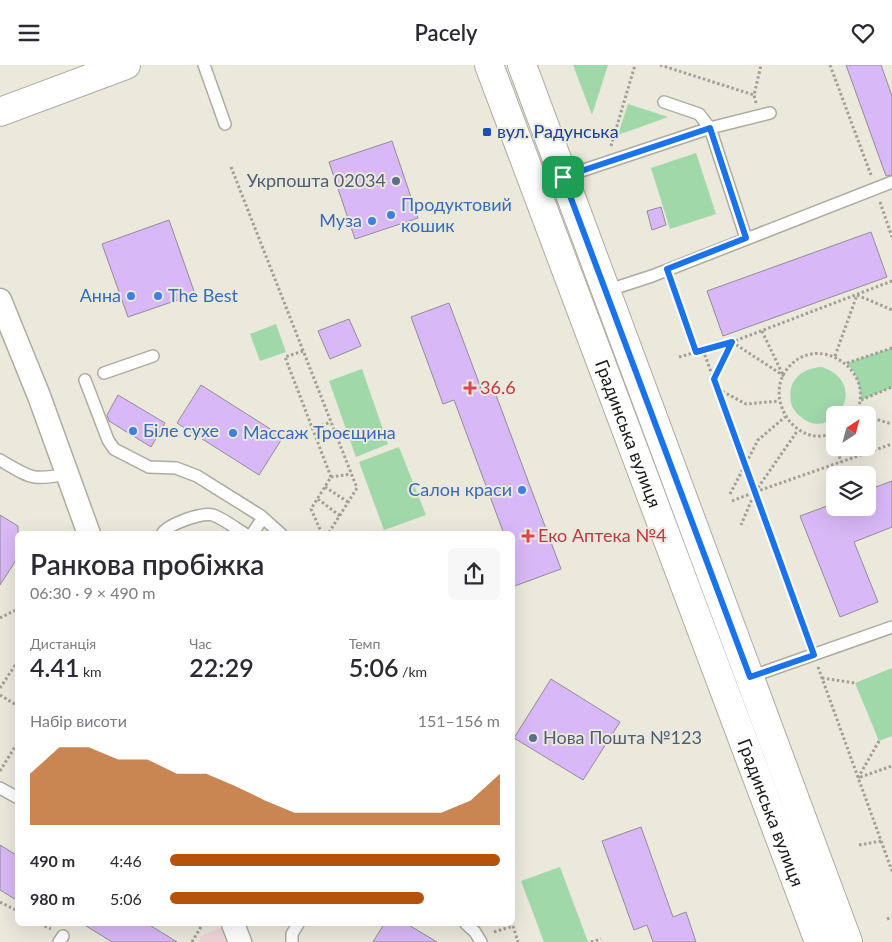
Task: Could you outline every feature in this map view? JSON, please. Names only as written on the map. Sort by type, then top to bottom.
[{"type":"street","points":[[0,112],[99,70],[126,65]]},
{"type":"street","name":"Градинська вулиця","points":[[489,65],[819,942]]},
{"type":"street","name":"Градинська вулиця","points":[[522,65],[848,942]]},
{"type":"street","points":[[0,301],[89,531]]},
{"type":"street","points":[[234,926],[240,942]]},
{"type":"lane","points":[[204,65],[225,124]]},
{"type":"lane","points":[[664,102],[699,113],[710,128],[746,238]]},
{"type":"lane","points":[[563,177],[710,128],[770,113]]},
{"type":"lane","points":[[605,291],[892,182]]},
{"type":"lane","points":[[104,373],[153,356]]},
{"type":"lane","points":[[85,380],[108,440],[114,449],[149,467],[176,468],[191,473],[263,518],[278,531]]},
{"type":"lane","points":[[0,460],[24,474],[40,479],[68,474]]},
{"type":"lane","points":[[165,531],[168,527],[206,514],[214,515],[239,531]]},
{"type":"lane","points":[[254,531],[263,518]]},
{"type":"lane","points":[[750,677],[892,627]]},
{"type":"lane","points":[[0,787],[15,796]]},
{"type":"lane","points":[[292,942],[292,934],[297,926]]},
{"type":"lane","points":[[468,926],[475,932],[481,942]]},
{"type":"path","points":[[607,163],[634,65]]},
{"type":"path","points":[[660,65],[754,95],[762,65]]},
{"type":"path","points":[[830,65],[876,188],[892,237]]},
{"type":"path","points":[[230,167],[357,488],[330,531]]},
{"type":"path","points":[[667,269],[696,352]]},
{"type":"path","points":[[679,357],[732,342],[892,281]]},
{"type":"path","points":[[857,295],[892,310]]},
{"type":"path","points":[[834,356],[857,295]]},
{"type":"path","points":[[762,331],[784,376]]},
{"type":"path","points":[[732,342],[784,376]]},
{"type":"path","points":[[714,379],[732,342]]},
{"type":"path","points":[[846,363],[892,348]]},
{"type":"path","points":[[703,350],[892,871]]},
{"type":"path","points":[[303,351],[285,357],[331,477]]},
{"type":"path","points":[[826,435],[814,436],[798,429],[785,417],[779,401],[780,384],[787,369],[801,358],[818,353],[834,356],[846,363],[856,373],[860,387],[861,400],[859,406]]},
{"type":"path","points":[[861,400],[892,387]]},
{"type":"path","points":[[717,389],[746,404],[779,401]]},
{"type":"path","points":[[730,494],[746,467],[758,440],[785,417]]},
{"type":"path","points":[[876,419],[892,424]]},
{"type":"path","points":[[312,429],[331,422]]},
{"type":"path","points":[[741,525],[755,492],[798,429]]},
{"type":"path","points":[[732,501],[892,444]]},
{"type":"path","points":[[839,456],[841,462]]},
{"type":"path","points":[[331,477],[351,474]]},
{"type":"path","points":[[321,531],[311,509],[331,477]]},
{"type":"path","points":[[325,487],[348,502]]},
{"type":"path","points":[[318,499],[340,515]]},
{"type":"path","points":[[0,618],[15,610]]},
{"type":"path","points":[[0,688],[15,666]]},
{"type":"path","points":[[822,678],[855,683]]},
{"type":"path","points":[[0,695],[15,704]]},
{"type":"path","points":[[858,777],[879,741]]},
{"type":"path","points":[[0,771],[15,747]]},
{"type":"path","points":[[858,777],[892,765]]},
{"type":"path","points":[[859,845],[881,841]]},
{"type":"path","points":[[0,902],[15,910]]},
{"type":"path","points":[[886,919],[892,917]]},
{"type":"path","points":[[192,942],[201,926]]},
{"type":"path","points":[[494,932],[509,926]]},
{"type":"path","points":[[512,926],[518,942]]},
{"type":"path","points":[[591,942],[601,939]]},
{"type":"shaded area","points":[[222,927],[228,942],[198,942],[201,936]]},
{"type":"green space","points":[[573,65],[608,65],[592,115]]},
{"type":"green space","points":[[628,104],[668,117],[618,135]]},
{"type":"green space","points":[[696,153],[716,214],[670,229],[651,168]]},
{"type":"green space","points":[[276,324],[286,352],[260,361],[250,334]]},
{"type":"green space","points":[[892,348],[892,387],[861,400],[857,380],[847,363]]},
{"type":"green space","points":[[822,367],[837,375],[844,386],[846,397],[843,406],[826,406],[826,422],[824,423],[813,423],[801,417],[793,408],[791,402],[791,387],[794,382],[802,373]]},
{"type":"green space","points":[[362,369],[388,444],[356,457],[329,381]]},
{"type":"green space","points":[[399,447],[426,515],[384,530],[359,462]]},
{"type":"green space","points":[[892,668],[892,736],[879,741],[855,683]]},
{"type":"green space","points":[[560,867],[588,942],[544,942],[521,881]]},
{"type":"building","points":[[846,65],[881,65],[892,96],[892,175],[886,176]]},
{"type":"building","points":[[392,141],[418,218],[355,239],[329,162]]},
{"type":"building","points":[[661,207],[666,225],[652,230],[647,211]]},
{"type":"building","points":[[169,220],[195,294],[128,317],[102,244]]},
{"type":"building","points":[[871,232],[887,277],[723,336],[707,291]]},
{"type":"building","points":[[449,303],[482,391],[493,387],[561,569],[515,586],[515,531],[503,531],[454,400],[443,404],[411,317]]},
{"type":"building","points":[[349,319],[361,346],[330,359],[318,331]]},
{"type":"building","points":[[201,385],[283,437],[259,475],[177,423]]},
{"type":"building","points":[[118,395],[165,423],[151,447],[109,421],[107,415]]},
{"type":"building","points":[[892,481],[892,527],[854,542],[878,602],[840,617],[800,516],[826,506],[826,516],[876,516],[876,487]]},
{"type":"building","points":[[0,515],[18,526],[18,531],[15,531],[15,562],[0,585]]},
{"type":"building","points":[[551,679],[620,722],[583,780],[515,739]]},
{"type":"building","points":[[641,827],[673,917],[686,912],[696,942],[653,942],[647,925],[634,930],[602,841]]},
{"type":"building","points":[[0,845],[15,854],[15,899],[0,890]]},
{"type":"building","points":[[86,926],[151,926],[177,942],[112,942]]},
{"type":"building","points":[[383,926],[410,926],[437,942],[373,942]]},
{"type":"place","name":"вул. Радунська","points":[[487,132]]},
{"type":"place","name":"Укрпошта 02034","points":[[396,181]]},
{"type":"place","name":"Продуктовий кошик","points":[[391,215]]},
{"type":"place","name":"Муза","points":[[372,221]]},
{"type":"place","name":"Анна","points":[[131,296]]},
{"type":"place","name":"The Best","points":[[158,296]]},
{"type":"place","name":"36.6","points":[[470,388]]},
{"type":"place","name":"Біле сухе","points":[[133,431]]},
{"type":"place","name":"Массаж Троєщина","points":[[233,433]]},
{"type":"place","name":"Салон краси","points":[[522,490]]},
{"type":"place","name":"Еко Аптека №4","points":[[528,536]]},
{"type":"place","name":"Нова Пошта №123","points":[[533,738]]},
{"type":"route","points":[[710,128],[746,238],[667,269],[696,352],[732,342],[714,379],[814,655],[750,677],[563,177],[710,128]]}]
